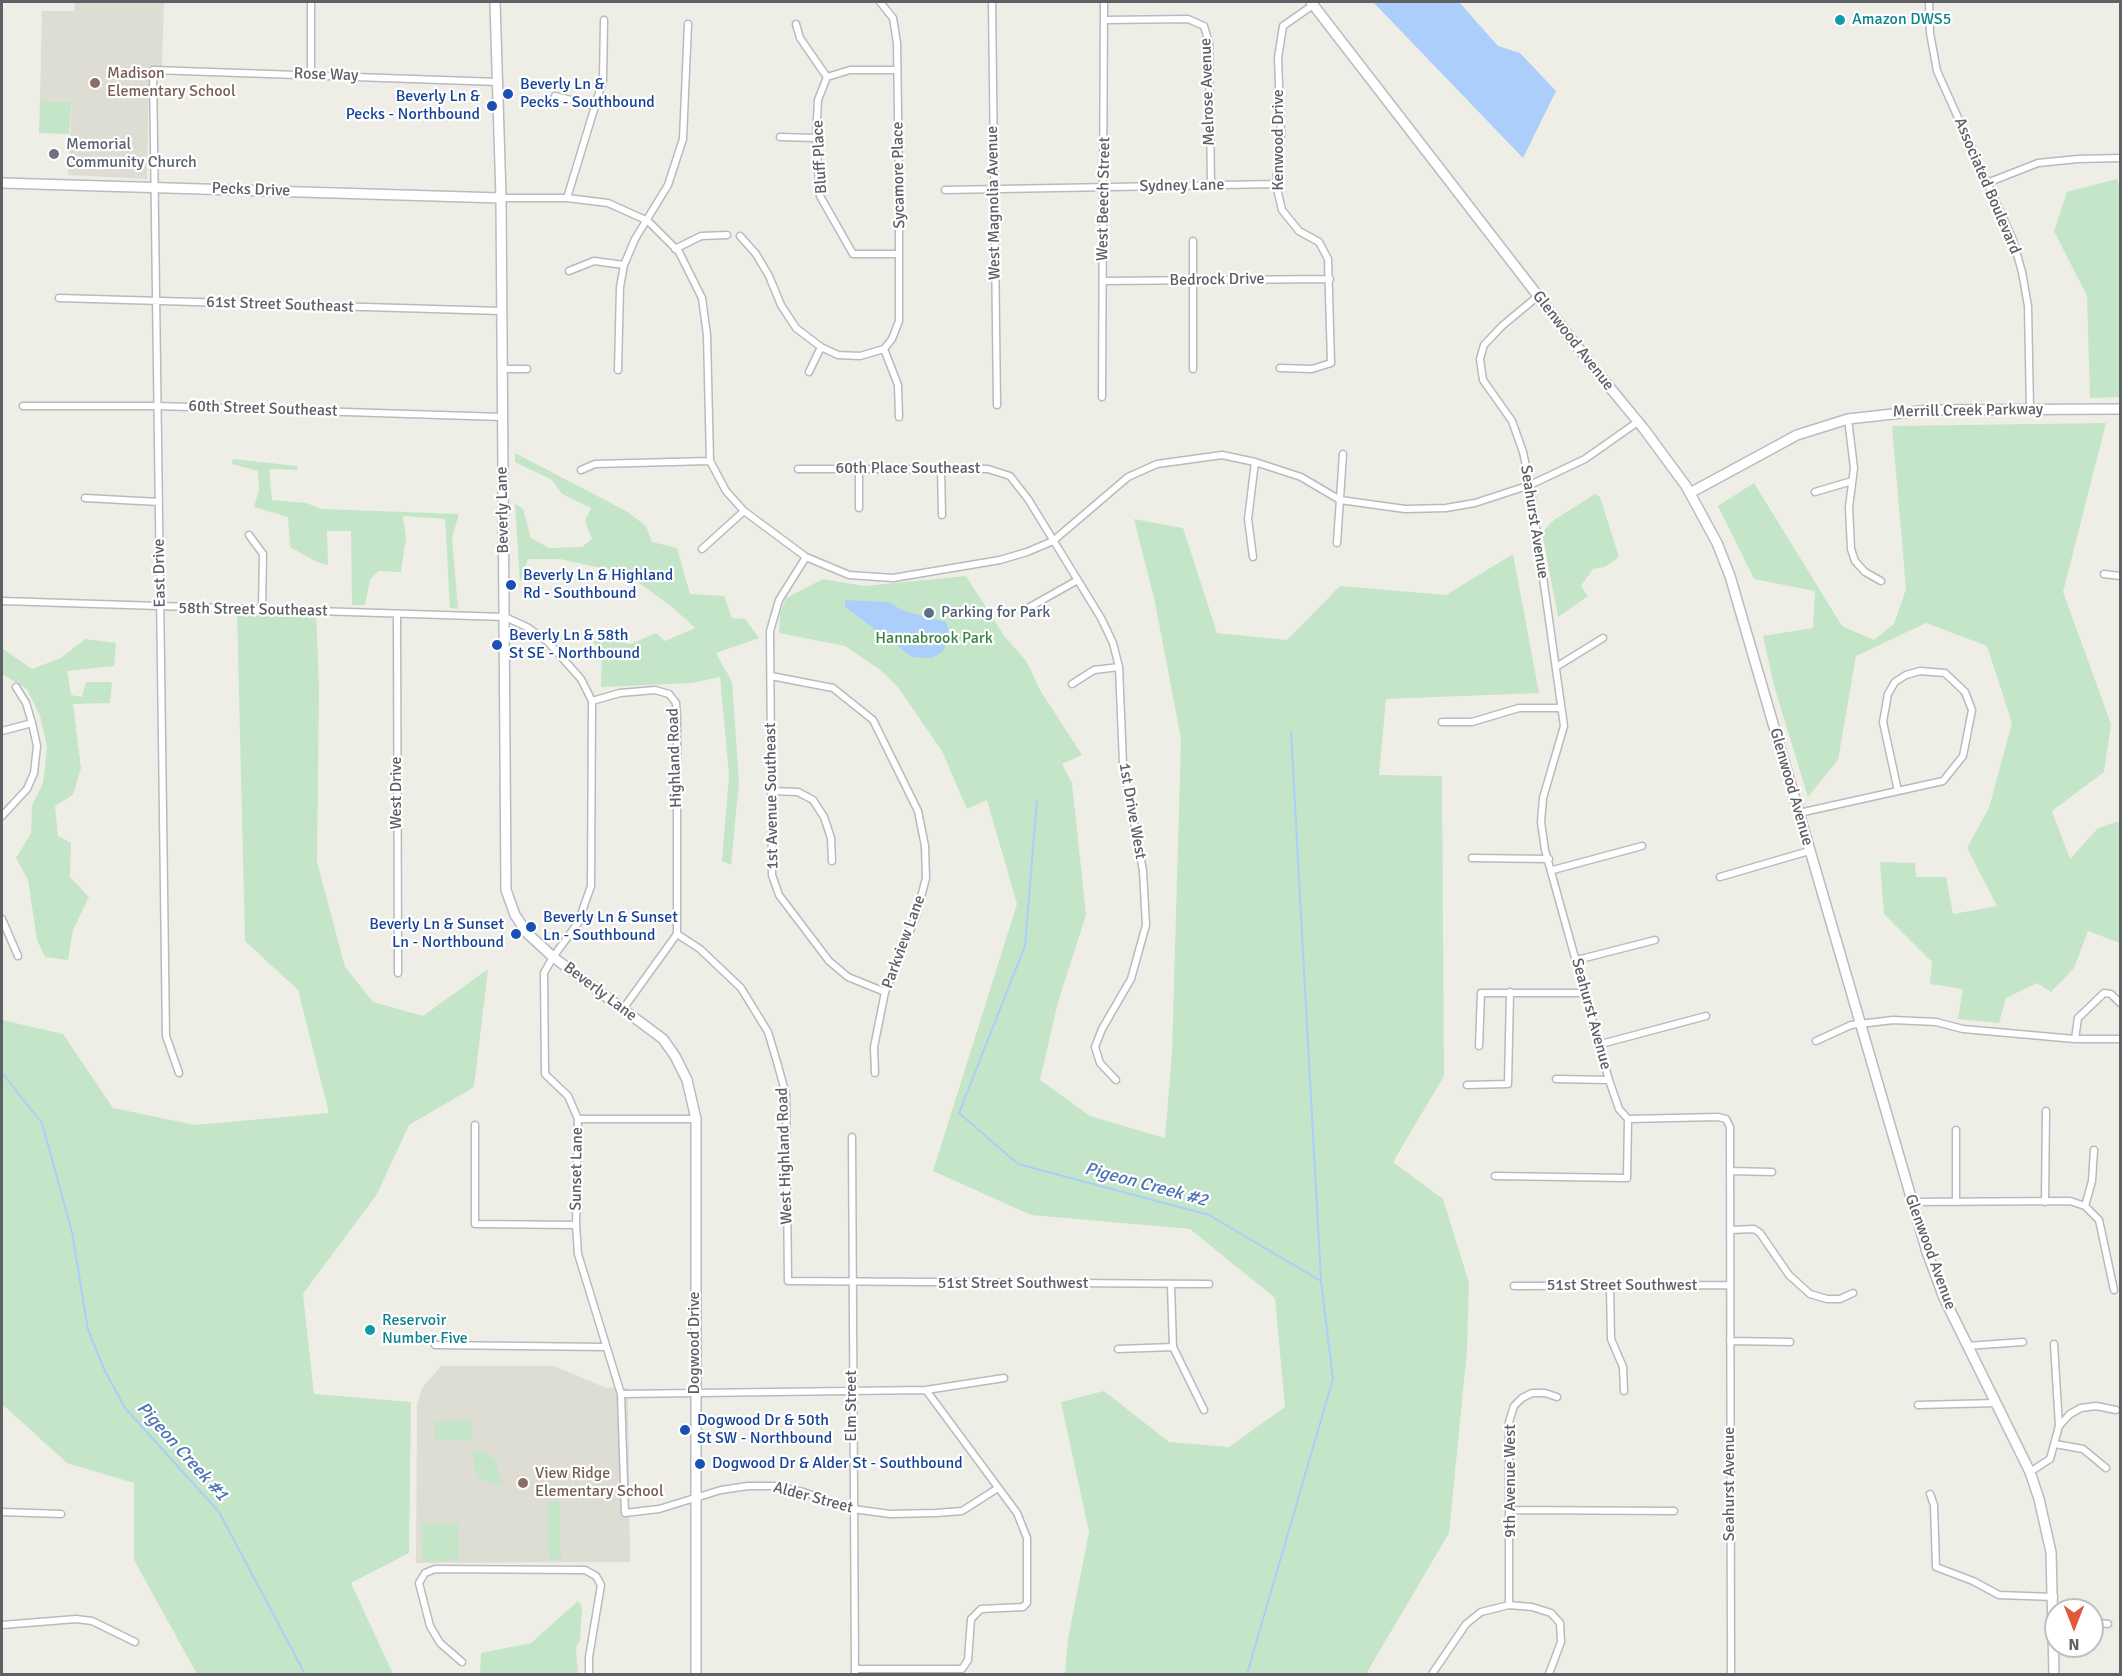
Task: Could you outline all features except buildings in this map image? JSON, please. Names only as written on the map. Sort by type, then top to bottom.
[{"type":"street","points":[[310,2],[311,75]]},
{"type":"street","name":"Beverly Lane","points":[[495,2],[501,198],[506,890],[515,915],[527,933],[553,957],[663,1040],[675,1056],[687,1080],[696,1119]]},
{"type":"street","name":"Sycamore Place","points":[[880,2],[893,18],[897,43],[899,321],[892,339],[884,349]]},
{"type":"street","name":"West Magnolia Avenue","points":[[992,2],[997,405]]},
{"type":"street","name":"West Beech Street","points":[[1102,396],[1104,281],[1101,202],[1105,187],[1106,20],[1104,2]]},
{"type":"street","name":"Associated Boulevard","points":[[1929,2],[1930,36],[1937,71],[2013,240],[2022,272],[2028,306],[2030,410]]},
{"type":"street","name":"Kenwood Drive","points":[[1281,368],[1312,369],[1331,363],[1328,259],[1319,242],[1299,231],[1282,210],[1276,184],[1281,134],[1278,58],[1283,26],[1312,3]]},
{"type":"street","name":"Glenwood Avenue","points":[[1312,3],[1638,422],[1690,493],[1730,576],[1911,1202],[1944,1298],[2030,1472],[2047,1529],[2054,1598]]},
{"type":"street","name":"Melrose Avenue","points":[[1106,20],[1188,19],[1204,26],[1209,43],[1211,186]]},
{"type":"street","points":[[567,198],[603,80],[604,20]]},
{"type":"street","points":[[618,370],[620,287],[624,265],[635,239],[668,185],[683,139],[688,24]]},
{"type":"street","points":[[796,24],[800,38],[827,77],[850,70],[897,70]]},
{"type":"street","name":"Rose Way","points":[[153,70],[499,82]]},
{"type":"street","name":"East Drive","points":[[153,70],[158,301],[166,1036],[179,1073]]},
{"type":"street","name":"Bluff Place","points":[[827,77],[818,100],[816,138],[820,196],[854,254],[899,254]]},
{"type":"street","points":[[555,96],[595,106]]},
{"type":"street","points":[[780,137],[816,138]]},
{"type":"street","points":[[1987,183],[2046,162],[2121,158]]},
{"type":"street","name":"Pecks Drive","points":[[2,183],[501,198]]},
{"type":"street","name":"Sydney Lane","points":[[945,189],[1276,184]]},
{"type":"street","points":[[501,198],[567,198],[608,203],[648,221],[675,249],[702,298],[707,335],[710,461],[726,491],[744,511],[806,557],[849,575],[884,578],[1000,560],[1053,541],[1128,477],[1156,464],[1222,455],[1256,462],[1301,477],[1340,500],[1405,509],[1446,508],[1475,503],[1530,485],[1585,459],[1638,422]]},
{"type":"street","points":[[675,249],[701,237],[727,235]]},
{"type":"street","points":[[740,236],[756,254],[769,276],[781,305],[796,327],[821,347],[838,355],[860,356],[884,349],[898,385],[900,417]]},
{"type":"street","points":[[1193,241],[1193,369]]},
{"type":"street","points":[[568,271],[594,261],[624,265]]},
{"type":"street","name":"Bedrock Drive","points":[[1104,281],[1330,279]]},
{"type":"street","name":"Seahurst Avenue","points":[[1538,296],[1502,326],[1484,345],[1480,359],[1483,380],[1517,431],[1530,485],[1556,667],[1564,726],[1543,798],[1540,822],[1548,859],[1553,870],[1609,1080],[1619,1109],[1628,1119],[1718,1117],[1726,1119],[1730,1127],[1731,1674]]},
{"type":"street","name":"61st Street Southeast","points":[[59,298],[501,311]]},
{"type":"street","points":[[809,372],[821,347]]},
{"type":"street","points":[[502,369],[527,369]]},
{"type":"street","name":"60th Street Southeast","points":[[23,406],[158,406],[502,417]]},
{"type":"street","name":"Merrill Creek Parkway","points":[[1690,493],[1797,435],[1848,419],[1929,410],[2121,409]]},
{"type":"street","points":[[1848,419],[1854,468],[1851,549],[1855,561],[1865,572],[1881,581]]},
{"type":"street","points":[[1337,543],[1343,454]]},
{"type":"street","points":[[580,470],[595,464],[710,461]]},
{"type":"street","points":[[1253,557],[1248,519],[1256,462]]},
{"type":"street","points":[[941,468],[942,514]]},
{"type":"street","name":"60th Place Southeast","points":[[798,469],[988,469],[1010,476],[1028,499],[1053,541]]},
{"type":"street","points":[[859,469],[859,508]]},
{"type":"street","points":[[1815,492],[1852,481]]},
{"type":"street","points":[[85,498],[159,502]]},
{"type":"street","points":[[702,549],[744,511]]},
{"type":"street","points":[[249,535],[263,554],[262,610]]},
{"type":"street","name":"1st Drive West","points":[[1053,541],[1101,618],[1113,642],[1119,667],[1123,763],[1143,871],[1146,925],[1131,979],[1102,1029],[1095,1047],[1100,1063],[1116,1080]]},
{"type":"street","name":"1st Avenue Southeast","points":[[806,557],[779,600],[770,631],[772,875],[780,896],[829,961],[848,977],[885,992]]},
{"type":"street","points":[[2104,574],[2121,576]]},
{"type":"street","points":[[1028,608],[1076,581]]},
{"type":"street","name":"58th Street Southeast","points":[[2,602],[505,617]]},
{"type":"street","name":"West Drive","points":[[397,614],[398,973]]},
{"type":"street","points":[[505,617],[528,627],[548,642],[581,679],[592,701]]},
{"type":"street","points":[[1556,667],[1603,638]]},
{"type":"street","points":[[1072,684],[1094,670],[1119,667]]},
{"type":"street","points":[[1799,813],[1898,791],[1943,781],[1963,756],[1972,710],[1965,692],[1945,673],[1920,671],[1895,682],[1884,707],[1883,722],[1898,791]]},
{"type":"street","name":"Parkview Lane","points":[[771,676],[833,688],[867,715],[885,742],[918,811],[925,846],[926,879],[916,916],[885,992],[874,1047],[875,1073]]},
{"type":"street","points":[[2,816],[27,789],[34,773],[38,746],[26,703],[16,687]]},
{"type":"street","name":"Highland Road","points":[[592,701],[620,693],[655,690],[669,694],[676,704],[677,934]]},
{"type":"street","name":"Sunset Lane","points":[[592,701],[591,886],[578,923],[544,973],[545,1074],[568,1096],[578,1119],[576,1225],[578,1254],[621,1394],[626,1513]]},
{"type":"street","points":[[1442,722],[1472,722],[1519,708],[1561,708]]},
{"type":"street","points":[[2,731],[32,723]]},
{"type":"street","points":[[771,791],[798,792],[813,800],[824,817],[831,838],[832,861]]},
{"type":"street","points":[[1553,870],[1642,846]]},
{"type":"street","points":[[1720,877],[1809,851]]},
{"type":"street","points":[[1472,858],[1548,859]]},
{"type":"street","points":[[2,919],[18,956]]},
{"type":"street","points":[[623,1009],[677,934]]},
{"type":"street","name":"West Highland Road","points":[[677,934],[725,970],[751,1003],[768,1032],[786,1095],[788,1281],[817,1282]]},
{"type":"street","points":[[1577,960],[1655,940]]},
{"type":"street","points":[[1467,1085],[1508,1084],[1510,992]]},
{"type":"street","points":[[1479,1046],[1481,993],[1586,993]]},
{"type":"street","points":[[2075,1040],[2078,1018],[2104,993],[2111,994],[2121,1003]]},
{"type":"street","points":[[1601,1044],[1706,1016]]},
{"type":"street","points":[[1816,1041],[1851,1025],[1893,1020],[1936,1022],[1963,1029],[2075,1040],[2121,1039]]},
{"type":"street","points":[[1556,1079],[1609,1080]]},
{"type":"street","points":[[2045,1202],[2046,1111]]},
{"type":"street","points":[[578,1119],[696,1119]]},
{"type":"street","name":"Dogwood Drive","points":[[696,1119],[694,1499],[696,1674]]},
{"type":"street","points":[[1495,1176],[1627,1178],[1628,1119]]},
{"type":"street","points":[[476,1125],[475,1224],[576,1225]]},
{"type":"street","points":[[1956,1130],[1956,1202]]},
{"type":"street","name":"Elm Street","points":[[852,1137],[855,1672]]},
{"type":"street","points":[[2085,1206],[2092,1180],[2094,1150]]},
{"type":"street","points":[[1730,1171],[1772,1172]]},
{"type":"street","points":[[1911,1202],[2070,1202],[2085,1206],[2099,1220],[2114,1290]]},
{"type":"street","points":[[1730,1230],[1754,1229],[1760,1233],[1789,1275],[1810,1294],[1827,1299],[1840,1299],[1853,1293]]},
{"type":"street","name":"51st Street Southwest","points":[[817,1282],[1209,1284]]},
{"type":"street","points":[[1172,1285],[1173,1347],[1204,1410]]},
{"type":"street","name":"51st Street Southwest","points":[[1514,1286],[1730,1285]]},
{"type":"street","points":[[1610,1286],[1611,1339],[1623,1367],[1624,1391]]},
{"type":"street","points":[[1730,1341],[1790,1342]]},
{"type":"street","points":[[1967,1346],[2023,1342]]},
{"type":"street","points":[[2030,1472],[2050,1459],[2059,1426],[2054,1344]]},
{"type":"street","points":[[435,1345],[605,1347]]},
{"type":"street","points":[[1118,1349],[1173,1347]]},
{"type":"street","points":[[621,1394],[926,1390],[1004,1378]]},
{"type":"street","points":[[855,1672],[945,1670],[965,1667],[968,1660],[971,1619],[981,1609],[1023,1607],[1027,1603],[1027,1538],[1017,1513],[926,1390]]},
{"type":"street","name":"9th Avenue West","points":[[1509,1605],[1511,1510],[1509,1422],[1514,1407],[1522,1398],[1532,1393],[1545,1393],[1557,1397]]},
{"type":"street","points":[[1918,1405],[1996,1403]]},
{"type":"street","points":[[2059,1426],[2070,1414],[2081,1408],[2096,1406],[2116,1410]]},
{"type":"street","points":[[2055,1444],[2083,1449],[2106,1468]]},
{"type":"street","name":"Alder Street","points":[[626,1513],[659,1509],[721,1490],[748,1486],[775,1486],[828,1499],[853,1509],[890,1514],[962,1511],[998,1488]]},
{"type":"street","points":[[1930,1494],[1934,1505],[1936,1567],[1972,1581],[1999,1596],[2054,1598]]},
{"type":"street","points":[[1511,1510],[1674,1511]]},
{"type":"street","points":[[2,1512],[61,1514]]},
{"type":"street","points":[[462,1662],[440,1643],[430,1626],[419,1583],[425,1573],[435,1569],[585,1570],[596,1576],[601,1585],[589,1657],[589,1674]]},
{"type":"street","points":[[1432,1674],[1466,1624],[1481,1612],[1509,1605],[1532,1607],[1551,1613],[1560,1623],[1561,1642],[1549,1674]]},
{"type":"street","points":[[2,1625],[76,1619],[92,1621],[135,1642]]},
{"type":"street","points":[[2104,1624],[2108,1624]]},
{"type":"street","name":"Glenwood Avenue","points":[[2054,1658],[2054,1674]]},
{"type":"shaded area","name":"Madison Elementary School","points":[[75,2],[164,2],[162,66],[149,66],[147,179],[68,175],[72,102],[40,101],[42,11],[74,11]]},
{"type":"shaded area","name":"View Ridge Elementary School","points":[[441,1366],[554,1366],[606,1388],[628,1388],[630,1562],[416,1563],[417,1404],[422,1388]]},
{"type":"green space","points":[[40,101],[72,102],[69,134],[39,133]]},
{"type":"green space","points":[[2117,179],[2120,188],[2120,397],[2090,398],[2087,296],[2054,231],[2067,192]]},
{"type":"green space","points":[[2106,423],[2063,592],[2111,724],[2104,772],[2052,811],[2070,859],[2098,828],[2120,821],[2120,943],[2088,931],[2074,968],[2051,992],[2037,983],[2006,998],[1999,1023],[1958,1019],[1963,989],[1930,984],[1932,962],[1884,914],[1880,862],[1915,863],[1916,877],[1946,877],[1953,914],[1997,906],[1967,848],[1989,808],[2012,723],[1987,646],[1926,623],[1856,656],[1838,760],[1808,797],[1774,686],[1763,636],[1813,628],[1815,591],[1754,579],[1718,506],[1754,483],[1842,626],[1874,640],[1894,624],[1906,589],[1892,426]]},
{"type":"green space","points":[[515,453],[626,511],[646,526],[652,542],[677,548],[690,594],[724,596],[732,618],[745,619],[759,638],[716,653],[732,682],[739,782],[731,865],[722,861],[729,775],[720,677],[692,683],[601,687],[602,656],[593,641],[614,640],[631,644],[656,633],[665,641],[695,628],[672,607],[627,574],[560,559],[528,559],[520,583],[515,503],[523,509],[531,538],[549,548],[582,547],[592,539],[585,521],[591,508],[562,494],[552,480],[515,462]]},
{"type":"green space","points":[[233,459],[297,466],[298,470],[269,469],[272,500],[306,503],[322,509],[459,514],[452,537],[458,609],[450,608],[445,519],[403,516],[406,538],[401,572],[378,571],[370,580],[365,605],[352,605],[351,531],[327,531],[328,565],[317,562],[290,547],[288,517],[254,507],[259,490],[258,471],[232,464]]},
{"type":"green space","points":[[1595,494],[1600,497],[1619,557],[1605,567],[1593,569],[1581,586],[1588,596],[1558,617],[1542,532],[1554,520]]},
{"type":"green space","name":"Hannabrook Park","points":[[1134,519],[1183,528],[1217,633],[1287,640],[1340,586],[1446,595],[1513,554],[1539,693],[1386,699],[1379,775],[1442,776],[1444,1076],[1393,1162],[1443,1199],[1469,1283],[1467,1351],[1449,1533],[1366,1674],[1065,1674],[1068,1639],[1089,1532],[1061,1402],[1104,1391],[1169,1442],[1229,1447],[1285,1407],[1275,1298],[1190,1229],[1031,1215],[933,1171],[1017,904],[987,800],[967,809],[942,751],[897,686],[879,669],[845,646],[779,633],[780,613],[786,598],[823,579],[864,586],[966,576],[1005,637],[1027,662],[1040,690],[1082,755],[1062,764],[1072,783],[1086,915],[1058,1002],[1040,1080],[1090,1116],[1165,1138],[1172,1053],[1181,739],[1155,602]]},
{"type":"green space","points":[[237,609],[316,610],[319,688],[317,862],[345,967],[373,1002],[423,1016],[488,969],[474,1087],[409,1125],[377,1194],[303,1294],[314,1394],[411,1402],[409,1553],[351,1583],[393,1674],[197,1674],[134,1560],[134,1483],[67,1463],[2,1404],[2,1020],[63,1034],[113,1108],[195,1125],[329,1113],[298,990],[245,941]]},
{"type":"green space","points":[[85,639],[116,643],[114,666],[67,671],[71,695],[82,697],[86,682],[112,682],[110,703],[73,704],[81,768],[73,795],[55,806],[58,836],[71,843],[70,877],[89,897],[73,930],[68,960],[45,957],[37,940],[28,880],[16,858],[31,833],[32,805],[43,783],[47,747],[40,716],[27,689],[2,674],[2,648],[32,669],[61,658]]},
{"type":"green space","points":[[435,1421],[471,1421],[472,1440],[435,1441]]},
{"type":"green space","points":[[472,1451],[487,1453],[496,1461],[502,1484],[491,1483],[479,1478],[474,1468]]},
{"type":"green space","points":[[560,1501],[561,1560],[549,1560],[548,1502]]},
{"type":"green space","points":[[422,1523],[459,1523],[459,1561],[422,1561]]},
{"type":"green space","points":[[578,1601],[582,1607],[580,1640],[576,1648],[578,1674],[480,1674],[481,1653],[531,1643]]},
{"type":"water","points":[[1373,2],[1459,2],[1498,46],[1520,53],[1556,91],[1523,158]]},
{"type":"water","points":[[845,600],[888,602],[904,611],[946,622],[949,632],[948,642],[942,652],[932,658],[912,657],[845,607]]},
{"type":"waterway","points":[[1247,1674],[1333,1379],[1321,1281],[1291,732]]},
{"type":"waterway","name":"Pigeon Creek #2","points":[[1037,800],[1025,946],[959,1113],[1018,1164],[1209,1215],[1321,1281]]},
{"type":"waterway","name":"Pigeon Creek #1","points":[[2,1073],[42,1123],[72,1232],[88,1330],[105,1371],[125,1408],[219,1512],[305,1674]]},
{"type":"place","name":"Amazon DWS5","points":[[1840,20]]},
{"type":"place","name":"Madison Elementary School","points":[[95,83]]},
{"type":"place","name":"Beverly Ln & Pecks - Southbound","points":[[508,94]]},
{"type":"place","name":"Beverly Ln & Pecks - Northbound","points":[[492,106]]},
{"type":"place","name":"Memorial Community Church","points":[[54,154]]},
{"type":"place","name":"Beverly Ln & Highland Rd - Southbound","points":[[511,585]]},
{"type":"place","name":"Parking for Park","points":[[929,613]]},
{"type":"place","name":"Beverly Ln & 58th St SE - Northbound","points":[[497,645]]},
{"type":"place","name":"Beverly Ln & Sunset Ln - Southbound","points":[[531,927]]},
{"type":"place","name":"Beverly Ln & Sunset Ln - Northbound","points":[[516,934]]},
{"type":"place","name":"Reservoir Number Five","points":[[370,1330]]},
{"type":"place","name":"Dogwood Dr & 50th St SW - Northbound","points":[[685,1430]]},
{"type":"place","name":"Dogwood Dr & Alder St - Southbound","points":[[700,1464]]},
{"type":"place","name":"View Ridge Elementary School","points":[[523,1483]]}]
